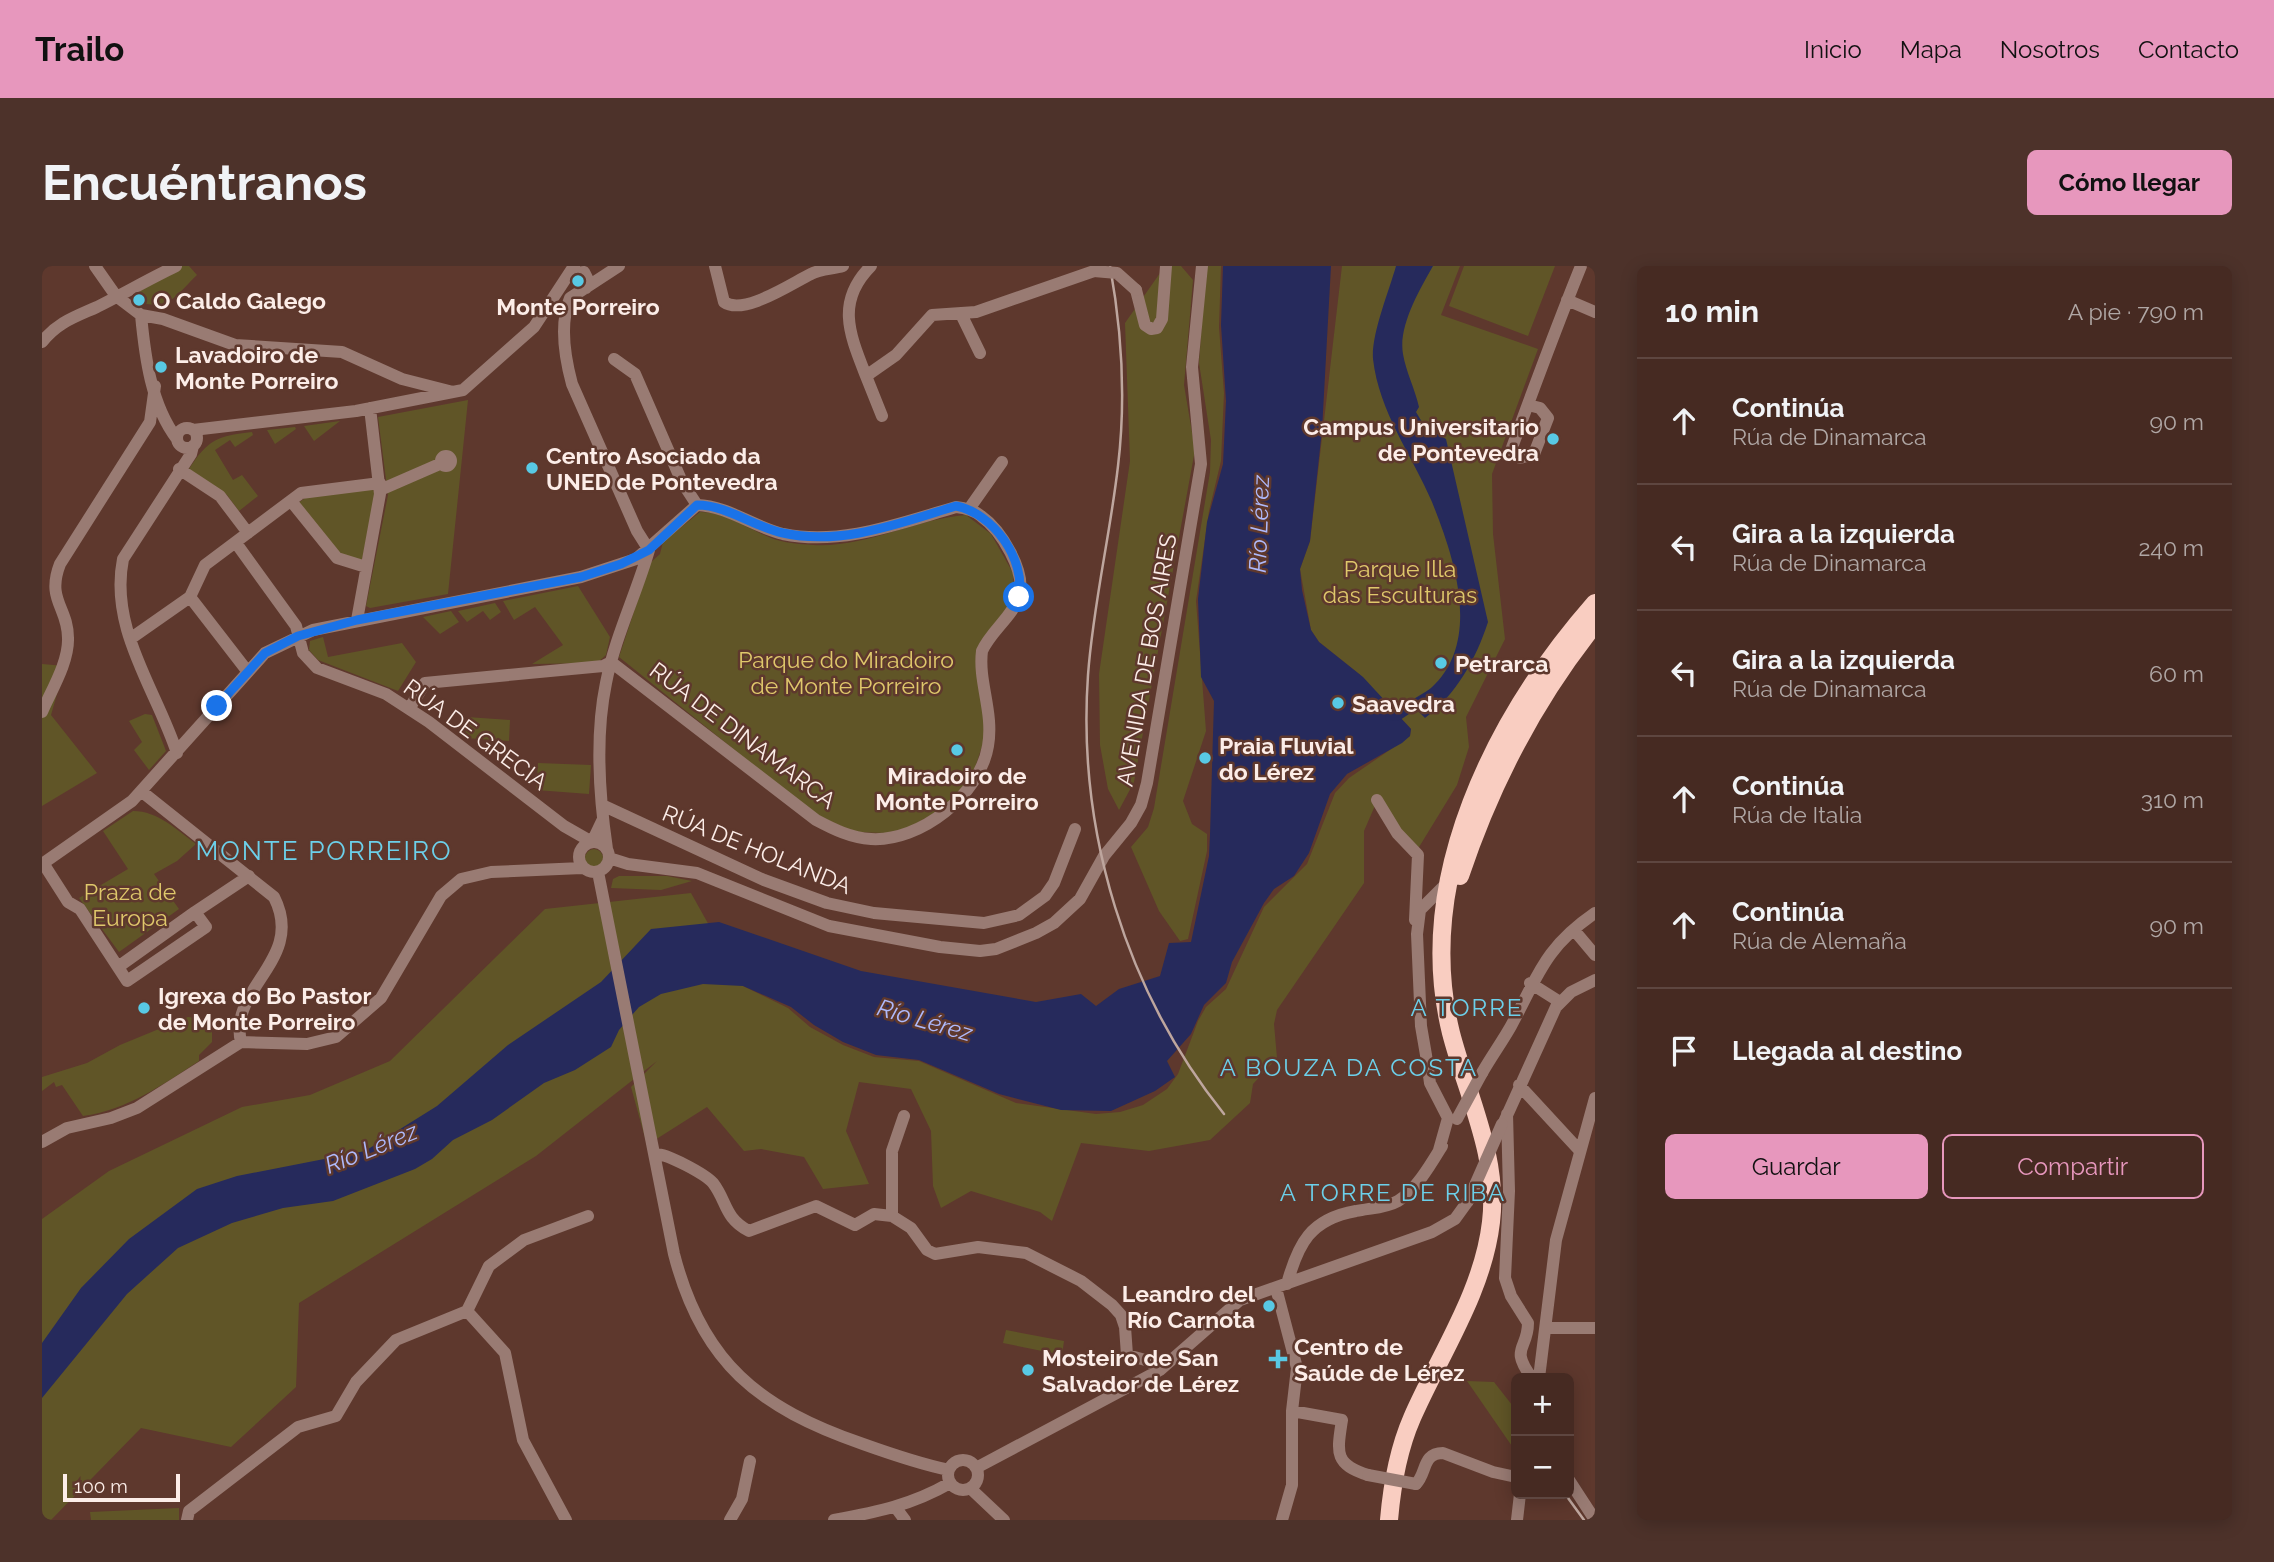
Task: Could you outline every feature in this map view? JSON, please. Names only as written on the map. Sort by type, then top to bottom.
[{"type":"highway","points":[[1388,1520],[1392,1482],[1411,1419],[1469,1300],[1491,1226],[1491,1180],[1451,1034],[1441,968],[1447,883],[1463,824],[1500,744],[1547,666],[1595,603]]},
{"type":"highway","points":[[1461,1063],[1449,967],[1451,912],[1457,884],[1500,774],[1558,673],[1595,624]]},
{"type":"street","points":[[95,266],[117,296],[141,315],[163,319],[235,345],[342,352],[402,379],[454,393]]},
{"type":"street","points":[[42,342],[58,325],[176,266]]},
{"type":"street","points":[[560,288],[562,296],[570,298],[619,266]]},
{"type":"street","points":[[715,266],[724,302],[729,305],[782,292],[817,269],[843,266]]},
{"type":"street","points":[[871,266],[857,283],[848,314],[851,339],[882,416]]},
{"type":"street","points":[[866,376],[896,355],[928,317],[942,312],[961,314],[981,310],[1094,271],[1117,273],[1136,290],[1145,325],[1152,329],[1157,328],[1162,319],[1166,266]]},
{"type":"street","name":"AVENIDA DE BOS AIRES","points":[[604,862],[697,873],[829,926],[980,951],[996,949],[1037,933],[1054,923],[1080,899],[1104,856],[1136,814],[1147,783],[1201,464],[1201,440],[1192,367],[1202,266]]},
{"type":"street","points":[[1528,405],[1581,266]]},
{"type":"street","points":[[187,438],[218,429],[370,408],[463,390],[534,327],[560,288],[577,269],[587,278],[586,288]]},
{"type":"street","points":[[570,298],[565,329],[566,360],[572,384],[636,531],[649,550]]},
{"type":"street","points":[[1567,300],[1595,312]]},
{"type":"street","points":[[543,314],[560,319],[565,329]]},
{"type":"street","points":[[961,314],[981,353]]},
{"type":"street","points":[[141,315],[144,355],[164,418],[187,438],[191,454],[123,559],[119,600],[130,639],[177,753]]},
{"type":"street","points":[[614,359],[635,374],[682,482],[697,505],[723,510],[781,533],[831,538],[956,506],[969,509],[1002,462]]},
{"type":"street","points":[[42,712],[62,662],[68,638],[53,582],[60,564],[150,422],[155,386]]},
{"type":"street","points":[[357,620],[380,486],[370,408]]},
{"type":"street","points":[[130,639],[190,597],[200,571],[291,501],[311,490],[380,486],[442,463]]},
{"type":"street","points":[[179,469],[220,496],[248,533]]},
{"type":"street","points":[[291,501],[337,558],[366,567]]},
{"type":"street","points":[[249,876],[195,912],[206,927],[127,981],[80,909],[68,902],[43,864],[83,839],[141,791],[265,653],[298,636],[357,620],[581,577],[636,559],[697,505]]},
{"type":"street","name":"RÚA DE DINAMARCA","points":[[611,662],[816,820],[834,829],[870,839],[910,832],[936,819],[961,797],[985,761],[990,715],[982,651],[1013,608],[1020,589],[1016,565],[998,533],[980,515],[969,509]]},
{"type":"street","name":"RÚA DE GRECIA","points":[[236,543],[296,626],[303,653],[317,668],[386,694],[409,709],[592,842],[604,862]]},
{"type":"street","points":[[649,550],[611,662],[600,720],[604,862],[602,892],[682,1286],[704,1333],[740,1378],[780,1410],[803,1422],[950,1476],[961,1490],[970,1488],[977,1482],[976,1468],[970,1462],[961,1461],[950,1476],[921,1499],[896,1508],[834,1520]]},
{"type":"street","points":[[190,597],[248,672]]},
{"type":"street","points":[[409,709],[425,683],[603,666],[611,662]]},
{"type":"street","points":[[141,791],[274,897],[283,924],[278,950],[241,1014],[238,1028],[241,1042]]},
{"type":"street","points":[[1377,800],[1396,833],[1418,855],[1414,910],[1419,923]]},
{"type":"street","name":"RÚA DE HOLANDA","points":[[602,806],[625,819],[764,880],[827,903],[862,911],[984,923],[1001,922],[1019,915],[1045,896],[1054,883],[1074,829]]},
{"type":"street","name":"RÚA DE HOLANDA","points":[[570,828],[603,827],[616,817],[625,819]]},
{"type":"street","points":[[603,827],[592,842],[583,846],[581,861],[590,872],[604,862]]},
{"type":"street","name":"RÚA DE GRECIA","points":[[570,828],[581,861]]},
{"type":"street","points":[[42,1142],[67,1128],[111,1118],[137,1108],[241,1042],[322,1042],[349,1029],[382,998],[441,896],[461,878],[581,861]]},
{"type":"street","points":[[1439,1150],[1448,1118],[1430,1083],[1421,1026],[1419,923],[1421,908],[1447,883]]},
{"type":"street","points":[[1419,923],[1431,907],[1443,911]]},
{"type":"street","points":[[1282,1520],[1292,1485],[1292,1411],[1297,1368],[1281,1286],[1297,1249],[1310,1233],[1345,1213],[1385,1206],[1402,1198],[1439,1150],[1548,955],[1595,914]]},
{"type":"street","points":[[1574,930],[1595,954]]},
{"type":"street","points":[[976,1468],[1160,1370],[1194,1343],[1233,1304],[1441,1228],[1455,1219],[1468,1201],[1560,1002],[1595,980]]},
{"type":"street","points":[[1530,983],[1560,1002]]},
{"type":"street","points":[[1520,1085],[1580,1151]]},
{"type":"street","points":[[1540,1373],[1556,1240],[1595,1098]]},
{"type":"street","points":[[892,1216],[892,1151],[904,1116]]},
{"type":"street","points":[[1505,1119],[1509,1191],[1505,1278],[1511,1296],[1528,1323],[1520,1356],[1528,1373]]},
{"type":"street","points":[[655,1154],[667,1154],[706,1176],[717,1188],[725,1209],[749,1231],[816,1206],[855,1225],[874,1214],[892,1216],[911,1228],[927,1250],[935,1254],[978,1247],[1017,1250],[1082,1281],[1121,1315],[1125,1327],[1127,1355],[1149,1361],[1160,1370]]},
{"type":"street","points":[[187,1520],[189,1511],[298,1427],[336,1416],[356,1382],[396,1340],[467,1311],[489,1266],[524,1240],[588,1216]]},
{"type":"street","points":[[467,1311],[505,1353],[523,1440],[566,1520]]},
{"type":"street","points":[[1546,1328],[1595,1328]]},
{"type":"street","points":[[1292,1411],[1342,1420],[1339,1457],[1347,1468],[1368,1475],[1416,1484],[1428,1457],[1443,1453],[1493,1472],[1511,1475]]},
{"type":"street","points":[[730,1520],[742,1499],[750,1461]]},
{"type":"street","points":[[970,1488],[1004,1520]]},
{"type":"street","points":[[1574,1488],[1595,1520]]},
{"type":"street","points":[[896,1508],[905,1520]]},
{"type":"street","points":[[1518,1515],[1529,1520]]},
{"type":"green space","points":[[180,266],[189,266],[197,275],[177,295],[158,305],[138,302],[135,294]]},
{"type":"green space","points":[[1165,266],[1181,266],[1193,280],[1184,385],[1195,450],[1134,782],[1119,810],[1108,789],[1100,745],[1099,674],[1130,461],[1125,323]]},
{"type":"green space","points":[[1206,266],[1221,266],[1219,327],[1224,393],[1221,461],[1209,511],[1196,601],[1206,731],[1183,801],[1192,824],[1207,834],[1207,851],[1188,939],[1180,941],[1159,911],[1131,847],[1148,827],[1154,808],[1210,472],[1211,440],[1199,363]]},
{"type":"green space","name":"Parque Illa das Esculturas","points":[[1342,266],[1460,266],[1441,315],[1538,349],[1492,474],[1493,534],[1505,639],[1466,717],[1469,747],[1457,785],[1416,852],[1377,801],[1364,831],[1364,883],[1277,1010],[1274,1024],[1277,1058],[1253,1084],[1250,1103],[1210,1140],[1149,1151],[1081,1143],[1052,1221],[1040,1212],[971,1191],[941,1208],[933,1186],[931,1131],[911,1089],[859,1082],[846,1131],[869,1184],[823,1189],[804,1157],[761,1149],[744,1151],[707,1107],[647,1145],[631,1087],[657,1061],[536,1156],[299,1303],[296,1387],[231,1447],[141,1428],[51,1520],[42,1520],[42,1219],[109,1171],[242,1107],[310,1095],[390,1061],[545,909],[691,893],[743,986],[788,1008],[810,1027],[843,1045],[874,1057],[919,1061],[1016,1103],[1096,1114],[1120,1112],[1143,1105],[1167,1089],[1178,1074],[1206,1007],[1226,989],[1264,907],[1307,864],[1335,793],[1349,778],[1410,736],[1411,729],[1359,674],[1319,642],[1311,630],[1300,569],[1310,541]]},
{"type":"green space","points":[[1464,266],[1555,266],[1528,336],[1449,306]]},
{"type":"green space","points":[[468,400],[448,594],[370,608],[366,606],[388,495],[378,417]]},
{"type":"green space","points":[[340,421],[314,441],[304,426]]},
{"type":"green space","points":[[296,429],[275,444],[267,430]]},
{"type":"green space","points":[[252,432],[253,435],[235,447],[230,440],[215,450],[233,480],[242,475],[258,496],[239,511],[227,495],[189,469],[208,445],[230,435]]},
{"type":"green space","points":[[373,489],[375,494],[362,561],[339,553],[298,503],[308,496]]},
{"type":"green space","name":"Parque do Miradoiro de Monte Porreiro","points":[[700,512],[727,518],[776,540],[808,545],[852,542],[966,515],[991,534],[1013,573],[1014,593],[1007,608],[980,644],[985,737],[973,774],[945,807],[908,828],[886,833],[854,832],[813,813],[619,657],[650,563],[660,554],[663,542]]},
{"type":"green space","points":[[578,586],[610,637],[606,655],[597,663],[532,664],[563,645],[535,607],[514,620],[503,601]]},
{"type":"green space","points":[[495,603],[501,612],[490,620],[483,611],[467,622],[458,611]]},
{"type":"green space","points":[[451,611],[459,622],[440,634],[423,617]]},
{"type":"green space","points":[[323,637],[328,657],[402,643],[416,662],[398,691],[318,660],[309,650],[310,641]]},
{"type":"green space","points":[[42,664],[65,666],[51,715],[97,773],[42,806]]},
{"type":"green space","points":[[145,714],[152,715],[166,751],[149,770],[134,750],[142,742],[129,721]]},
{"type":"green space","points":[[467,717],[510,720],[509,741],[465,738]]},
{"type":"green space","points":[[538,763],[591,765],[589,794],[536,790]]},
{"type":"green space","name":"Praza de Europa","points":[[133,811],[159,818],[196,844],[177,861],[154,874],[179,909],[119,952],[79,898],[128,869],[103,831]]},
{"type":"green space","points":[[590,849],[598,849],[603,858],[601,865],[590,867],[585,862],[585,854]]},
{"type":"green space","points":[[619,876],[667,876],[692,881],[661,890],[611,888],[613,879]]},
{"type":"green space","points":[[188,1017],[206,1019],[212,1027],[212,1042],[199,1055],[199,1061],[144,1095],[114,1108],[83,1116],[62,1085],[56,1087],[54,1082],[42,1091],[42,1077],[87,1063],[120,1045]]},
{"type":"green space","points":[[1006,1330],[1064,1341],[1062,1355],[1003,1343]]},
{"type":"green space","points":[[1467,1381],[1494,1382],[1511,1404],[1511,1445]]},
{"type":"green space","points":[[179,1508],[179,1520],[91,1520],[90,1512]]},
{"type":"water","name":"Río Lérez","points":[[1223,266],[1331,266],[1322,430],[1310,541],[1300,569],[1302,590],[1311,630],[1319,642],[1363,677],[1411,729],[1410,736],[1402,743],[1347,774],[1330,794],[1309,853],[1294,876],[1274,889],[1264,903],[1232,962],[1226,983],[1204,1005],[1191,1034],[1167,1061],[1175,1077],[1155,1091],[1111,1111],[1061,1110],[999,1094],[919,1060],[876,1055],[843,1042],[791,1007],[743,986],[703,984],[661,994],[639,1007],[619,1030],[611,1047],[575,1070],[544,1083],[492,1120],[453,1140],[432,1159],[415,1169],[333,1201],[283,1208],[232,1223],[178,1248],[127,1294],[42,1398],[42,1343],[81,1288],[129,1239],[197,1189],[237,1176],[365,1151],[437,1106],[508,1045],[601,982],[651,929],[719,922],[861,971],[1036,1002],[1081,994],[1096,1006],[1119,989],[1160,976],[1169,943],[1191,942],[1209,856],[1214,701],[1201,677],[1198,599],[1207,522],[1223,464],[1226,401],[1221,325]]},
{"type":"water","points":[[1396,266],[1433,266],[1407,320],[1402,343],[1403,354],[1419,407],[1416,412],[1425,427],[1446,439],[1488,622],[1464,675],[1446,699],[1425,718],[1409,702],[1431,688],[1447,669],[1456,647],[1460,623],[1459,598],[1448,548],[1432,502],[1397,433],[1376,378],[1373,349]]},
{"type":"waterway","points":[[1389,717],[1399,716],[1421,701]]},
{"type":"railway","points":[[1110,266],[1120,341],[1122,416],[1115,492],[1088,675],[1087,734],[1091,792],[1100,850],[1115,907],[1135,963],[1160,1016],[1190,1067],[1224,1114]]},
{"type":"railway","points":[[1569,1499],[1584,1520]]},
{"type":"place","name":"Monte Porreiro","points":[[578,281]]},
{"type":"place","name":"O Caldo Galego","points":[[139,300]]},
{"type":"place","name":"Lavadoiro de Monte Porreiro","points":[[161,367]]},
{"type":"place","name":"Campus Universitario de Pontevedra","points":[[1553,439]]},
{"type":"place","name":"Centro Asociado da UNED de Pontevedra","points":[[532,468]]},
{"type":"place","name":"Petrarca","points":[[1441,663]]},
{"type":"place","name":"Saavedra","points":[[1338,703]]},
{"type":"place","name":"Miradoiro de Monte Porreiro","points":[[957,750]]},
{"type":"place","name":"Praia Fluvial do Lérez","points":[[1205,758]]},
{"type":"place","name":"Igrexa do Bo Pastor de Monte Porreiro","points":[[144,1008]]},
{"type":"place","name":"Leandro del Río Carnota","points":[[1269,1306]]},
{"type":"place","name":"Centro de Saúde de Lérez","points":[[1278,1359]]},
{"type":"place","name":"Mosteiro de San Salvador de Lérez","points":[[1028,1370]]},
{"type":"district","name":"MONTE PORREIRO","points":[[324,851]]},
{"type":"district","name":"A TORRE","points":[[1467,1007]]},
{"type":"district","name":"A BOUZA DA COSTA","points":[[1349,1067]]},
{"type":"district","name":"A TORRE DE RIBA","points":[[1393,1192]]},
{"type":"route","points":[[217,706],[265,653],[298,636],[357,620],[581,577],[621,564],[636,559],[649,550],[697,505],[723,510],[781,533],[831,538],[856,534],[956,506],[969,509],[990,523],[998,533],[1020,575],[1019,597]]}]
